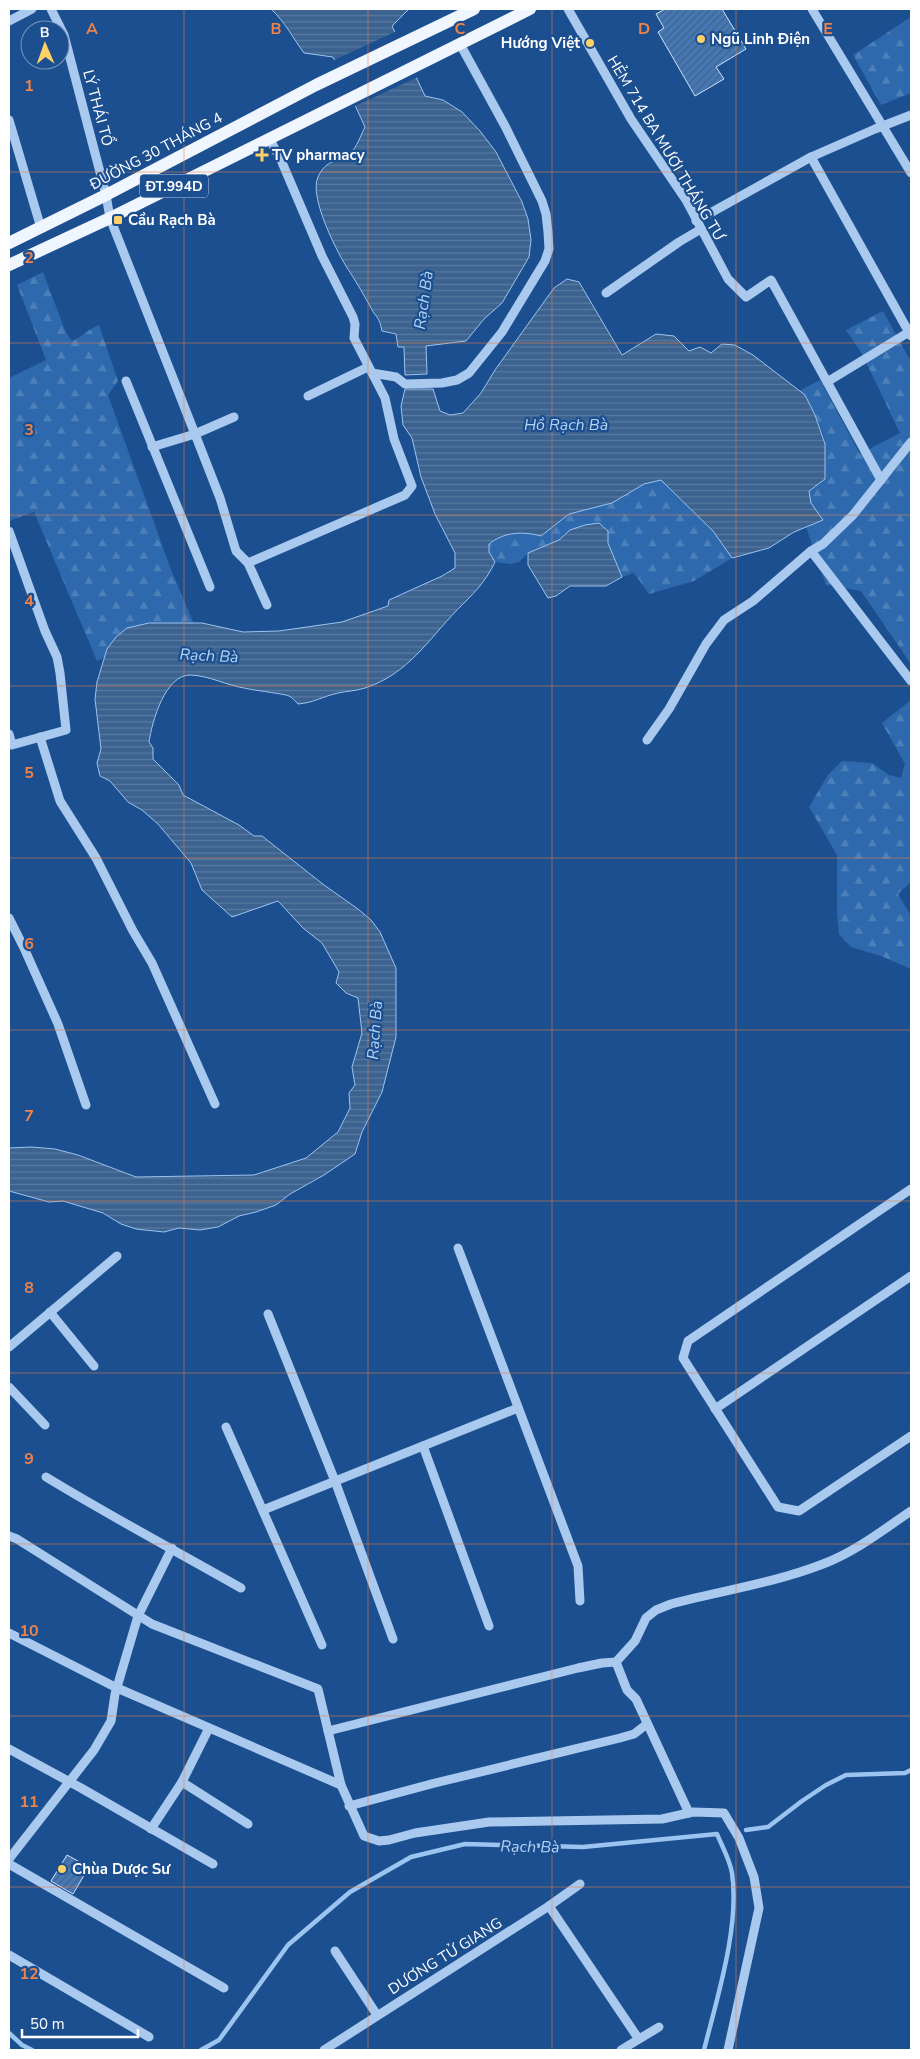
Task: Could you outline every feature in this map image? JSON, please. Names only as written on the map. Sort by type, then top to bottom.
[{"type":"main road","name":"ĐT.994D","points":[[456,13],[474,9]]},
{"type":"main road","name":"ĐT.994D","points":[[9,265],[110,218],[530,9]]},
{"type":"main road","name":"ĐƯỜNG 30 THÁNG 4","points":[[9,243],[106,195],[316,85],[432,30],[456,13]]},
{"type":"street","points":[[9,21],[32,9]]},
{"type":"street","name":"LÝ THÁI TỔ","points":[[51,9],[64,35],[106,195],[110,218],[196,434],[220,498],[236,551],[248,563],[267,606]]},
{"type":"street","name":"HẺM 714 BA MƯƠI THÁNG TƯ","points":[[568,9],[631,119],[686,200],[728,280],[746,297],[771,280],[827,382]]},
{"type":"street","points":[[812,9],[911,173]]},
{"type":"street","points":[[308,396],[370,370],[396,377],[406,384],[433,384],[457,380],[469,373],[483,358],[502,332],[545,261],[549,249],[546,214],[536,187],[506,126],[460,44]]},
{"type":"street","points":[[696,220],[811,157],[911,115]]},
{"type":"street","points":[[9,120],[41,228]]},
{"type":"street","points":[[248,563],[405,495],[412,486],[394,439],[385,398],[354,338],[355,324],[353,317],[322,256],[281,160],[269,138]]},
{"type":"street","points":[[811,157],[910,334],[827,382],[881,480]]},
{"type":"street","points":[[606,293],[679,242],[701,229]]},
{"type":"street","points":[[126,381],[210,587]]},
{"type":"street","points":[[152,447],[196,434],[234,417]]},
{"type":"street","points":[[647,740],[669,708],[706,644],[724,620],[753,601],[811,551],[822,544],[853,515],[911,442]]},
{"type":"street","points":[[9,531],[45,631],[57,657],[66,730],[12,745],[9,734]]},
{"type":"street","points":[[811,551],[911,681]]},
{"type":"street","points":[[40,737],[60,801],[96,858],[133,931],[152,963],[215,1104]]},
{"type":"street","points":[[9,918],[28,955],[65,1039],[86,1105]]},
{"type":"street","points":[[911,1189],[688,1341],[683,1358],[778,1507],[799,1511],[911,1436]]},
{"type":"street","points":[[458,1248],[578,1566],[580,1601]]},
{"type":"street","points":[[9,1346],[117,1256]]},
{"type":"street","points":[[715,1409],[911,1276]]},
{"type":"street","points":[[50,1312],[94,1366]]},
{"type":"street","points":[[268,1314],[335,1481],[393,1639]]},
{"type":"street","points":[[9,1387],[45,1425]]},
{"type":"street","points":[[263,1510],[518,1408]]},
{"type":"street","points":[[226,1427],[322,1645]]},
{"type":"street","points":[[423,1446],[489,1626]]},
{"type":"street","points":[[46,1477],[110,1516],[172,1548],[241,1588]]},
{"type":"street","points":[[328,1731],[578,1668],[616,1662],[635,1641],[646,1618],[656,1610],[671,1604],[824,1564],[854,1549],[911,1511]]},
{"type":"street","points":[[9,1536],[17,1539],[152,1624],[318,1689],[341,1784],[349,1806],[364,1836],[379,1841],[389,1840],[415,1832],[489,1822],[662,1818],[689,1814],[724,1813],[739,1838],[751,1869],[759,1908],[728,2050]]},
{"type":"street","points":[[9,1859],[105,1733],[111,1721],[117,1688],[138,1616],[172,1548]]},
{"type":"street","points":[[9,1633],[117,1688],[341,1784]]},
{"type":"street","points":[[616,1662],[627,1690],[636,1699],[689,1814]]},
{"type":"street","points":[[349,1806],[454,1778],[620,1738],[634,1734],[647,1724]]},
{"type":"street","points":[[151,1829],[182,1782],[209,1728]]},
{"type":"street","points":[[9,1749],[213,1864]]},
{"type":"street","points":[[182,1782],[248,1824]]},
{"type":"street","points":[[9,1864],[224,1988]]},
{"type":"street","name":"DƯƠNG TỬ GIANG","points":[[324,2050],[549,1906],[580,1884]]},
{"type":"street","points":[[549,1906],[638,2038]]},
{"type":"street","points":[[335,1951],[377,2015]]},
{"type":"street","points":[[9,1955],[150,2037]]},
{"type":"street","points":[[621,2050],[659,2027]]},
{"type":"green space","points":[[911,17],[911,93],[881,105],[853,55]]},
{"type":"green space","points":[[43,272],[66,333],[72,341],[99,325],[118,381],[108,395],[170,567],[199,636],[128,646],[97,661],[34,512],[9,521],[9,378],[46,360],[17,285]]},
{"type":"green space","points":[[883,311],[911,362],[911,664],[861,591],[826,585],[806,527],[822,520],[812,504],[809,493],[822,457],[825,440],[816,417],[799,391],[820,380],[860,454],[900,433],[862,354],[846,330]]},
{"type":"green space","points":[[661,480],[713,531],[732,558],[694,581],[649,594],[634,573],[622,577],[608,543],[608,531],[570,530],[559,540],[528,553],[519,562],[510,564],[495,562],[489,552],[489,544],[501,537],[520,533],[541,536],[569,514],[612,503],[644,484]]},
{"type":"green space","points":[[911,700],[911,882],[898,894],[911,916],[911,969],[881,956],[851,947],[839,934],[837,855],[809,807],[828,775],[842,761],[872,763],[889,775],[901,778],[905,764],[882,723]]},
{"type":"water","points":[[271,9],[409,9],[392,26],[425,96],[443,100],[462,112],[480,131],[496,152],[522,202],[528,219],[531,240],[529,257],[502,303],[484,319],[466,341],[426,346],[427,374],[405,375],[404,347],[398,347],[396,334],[382,331],[379,320],[336,247],[320,209],[316,186],[321,171],[328,164],[352,151],[365,127],[333,57],[304,53],[285,25]]},
{"type":"water","name":"Hồ Rạch Bà","points":[[567,279],[579,282],[622,355],[656,334],[674,336],[689,351],[700,347],[711,353],[722,344],[735,345],[753,355],[805,395],[815,415],[825,444],[825,479],[809,491],[811,503],[823,520],[794,532],[769,548],[732,558],[713,531],[661,480],[644,484],[612,503],[569,514],[541,536],[527,533],[507,535],[489,544],[489,552],[495,562],[483,582],[416,655],[380,682],[362,689],[338,693],[298,704],[286,695],[237,687],[198,676],[182,677],[174,682],[161,701],[153,723],[149,742],[153,748],[153,759],[179,785],[183,795],[239,825],[254,836],[262,836],[358,909],[371,920],[380,932],[396,968],[396,1037],[382,1092],[362,1132],[355,1154],[324,1175],[290,1194],[276,1205],[239,1216],[218,1227],[200,1230],[179,1228],[164,1232],[136,1229],[121,1224],[103,1213],[63,1201],[49,1202],[9,1191],[9,1148],[55,1149],[78,1155],[136,1177],[254,1175],[306,1158],[338,1132],[350,1108],[349,1093],[355,1085],[352,1067],[362,1033],[358,998],[346,993],[336,983],[339,972],[322,943],[303,928],[278,901],[232,917],[202,890],[191,863],[158,824],[142,810],[128,802],[110,781],[100,776],[97,763],[101,749],[95,699],[97,682],[107,649],[116,637],[127,628],[149,623],[202,623],[243,632],[279,631],[342,622],[388,606],[389,600],[442,576],[455,568],[455,553],[435,514],[421,477],[412,438],[403,425],[401,406],[405,389],[433,389],[440,411],[450,415],[463,413],[481,393],[495,370],[554,288]]},
{"type":"water","points":[[599,523],[608,531],[608,543],[622,577],[606,586],[570,586],[556,596],[548,598],[528,565],[528,553],[559,540],[570,530]]},
{"type":"pier","points":[[397,31],[418,77],[353,107],[332,61]]},
{"type":"building","name":"Ngũ Linh Điện","points":[[665,9],[722,9],[746,49],[716,67],[724,79],[695,96],[658,32],[664,28],[656,14]]},
{"type":"building","points":[[67,1855],[89,1867],[73,1894],[51,1881]]},
{"type":"waterway","points":[[746,1830],[768,1827],[802,1801],[826,1785],[846,1775],[905,1773],[911,1770]]},
{"type":"waterway","name":"Rạch Bà","points":[[201,2050],[219,2040],[288,1945],[350,1892],[411,1857],[465,1844],[583,1847],[717,1834],[728,1858],[732,1873],[734,1894],[733,1916],[726,1962],[704,2050]]},
{"type":"waterway","name":"Rạch Bà","points":[[9,2033],[22,2045],[32,2050]]},
{"type":"place","name":"Ngũ Linh Điện","points":[[701,39]]},
{"type":"place","name":"Hướng Việt","points":[[590,43]]},
{"type":"place","name":"TV pharmacy","points":[[262,155]]},
{"type":"place","name":"Cầu Rạch Bà","points":[[118,220]]},
{"type":"place","name":"Chùa Dược Sư","points":[[62,1869]]}]
